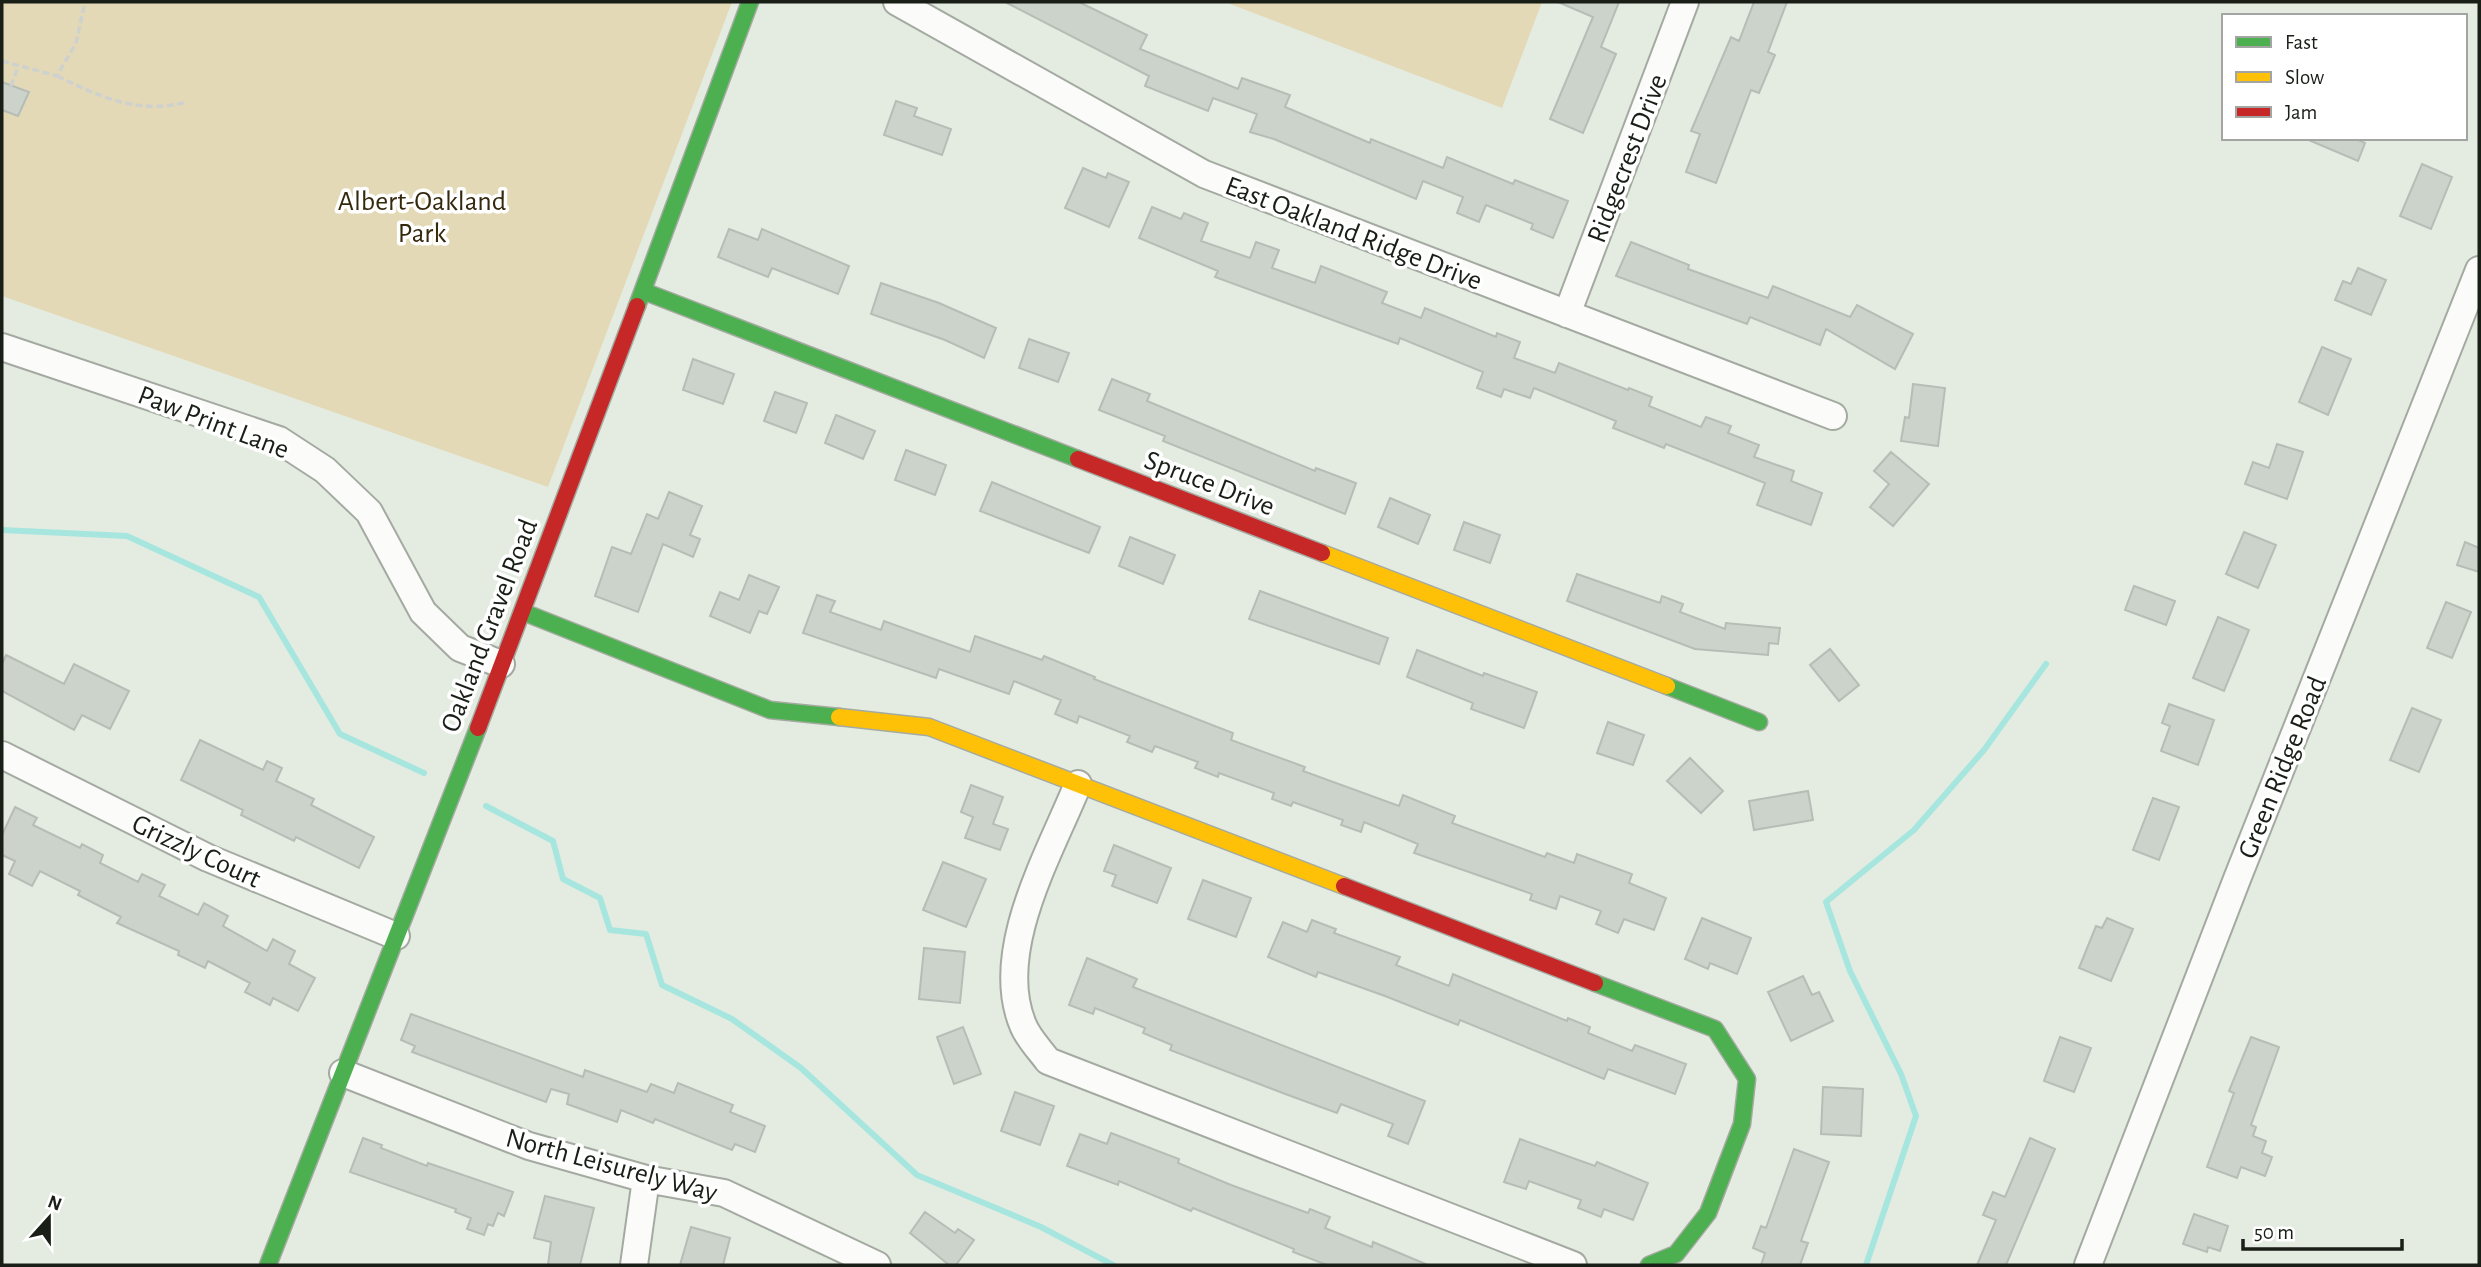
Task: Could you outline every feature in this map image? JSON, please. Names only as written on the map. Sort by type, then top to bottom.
[{"type":"street","name":"Oakland Gravel Road","points":[[268,1265],[523,612],[750,2]]},
{"type":"street","name":"East Oakland Ridge Drive","points":[[897,2],[1204,174],[1833,416]]},
{"type":"street","name":"Ridgecrest Drive","points":[[1567,314],[1685,2]]},
{"type":"street","name":"Green Ridge Road","points":[[2088,1265],[2222,918],[2478,277]]},
{"type":"street","name":"Spruce Drive","points":[[643,291],[1759,722]]},
{"type":"street","name":"Paw Print Lane","points":[[2,347],[279,440],[325,470],[369,512],[423,612],[460,648],[501,664]]},
{"type":"street","points":[[523,612],[770,710],[929,727],[1715,1029],[1747,1079],[1742,1124],[1708,1213],[1676,1254],[1648,1265]]},
{"type":"street","name":"Grizzly Court","points":[[2,755],[208,858],[396,936]]},
{"type":"street","points":[[1078,784],[1020,927],[1012,981],[1024,1026],[1048,1061],[1573,1265]]},
{"type":"street","name":"North Leisurely Way","points":[[343,1073],[529,1146],[646,1179],[724,1193],[877,1265]]},
{"type":"street","points":[[634,1265],[646,1179]]},
{"type":"path","points":[[57,76],[76,43],[85,2]]},
{"type":"path","points":[[2,61],[57,76],[144,108],[165,108],[187,102]]},
{"type":"path","points":[[12,86],[18,66]]},
{"type":"green space","name":"Albert-Oakland Park","points":[[2,2],[732,2],[548,487],[2,296]]},
{"type":"green space","points":[[1225,2],[1542,2],[1502,108]]},
{"type":"building","points":[[1005,2],[1079,2],[1147,35],[1140,49],[1238,89],[1242,78],[1290,95],[1285,107],[1370,143],[1371,139],[1443,168],[1447,157],[1513,184],[1515,180],[1568,201],[1553,238],[1531,229],[1533,224],[1486,205],[1479,222],[1457,213],[1463,197],[1423,181],[1416,199],[1274,139],[1250,132],[1257,114],[1213,98],[1208,111],[1145,86],[1149,76]]},
{"type":"building","points":[[1558,2],[1619,2],[1601,47],[1616,54],[1583,133],[1550,119],[1593,17]]},
{"type":"building","points":[[1754,2],[1787,2],[1768,52],[1775,55],[1759,93],[1751,90],[1716,183],[1686,172],[1700,134],[1691,131],[1731,37],[1739,41]]},
{"type":"building","points":[[2,82],[29,92],[18,116],[2,110]]},
{"type":"building","points":[[896,101],[917,108],[914,116],[951,129],[942,155],[884,135]]},
{"type":"building","points":[[2309,140],[2358,140],[2365,143],[2358,161]]},
{"type":"building","points":[[2422,164],[2452,177],[2431,229],[2400,216]]},
{"type":"building","points":[[1083,168],[1106,178],[1108,173],[1129,182],[1109,227],[1065,208]]},
{"type":"building","points":[[1152,207],[1181,219],[1184,213],[1208,223],[1201,241],[1250,258],[1256,242],[1279,250],[1272,268],[1315,283],[1321,266],[1387,292],[1382,303],[1421,318],[1425,308],[1496,337],[1497,333],[1520,342],[1514,358],[1555,373],[1559,363],[1628,390],[1629,388],[1652,397],[1649,406],[1701,427],[1706,417],[1731,426],[1728,433],[1759,445],[1754,457],[1794,471],[1791,481],[1822,493],[1811,525],[1757,505],[1765,483],[1666,444],[1664,448],[1613,428],[1616,421],[1534,388],[1530,398],[1504,389],[1501,397],[1477,388],[1483,372],[1400,338],[1398,344],[1215,277],[1218,271],[1139,238]]},
{"type":"building","points":[[729,229],[758,240],[762,229],[849,266],[838,294],[772,268],[768,277],[718,257]]},
{"type":"building","points":[[1631,242],[1689,265],[1688,269],[1768,298],[1773,286],[1850,317],[1857,305],[1913,334],[1895,369],[1826,329],[1820,345],[1750,317],[1747,324],[1616,276]]},
{"type":"building","points":[[2358,268],[2386,280],[2371,315],[2335,300],[2343,281],[2351,284]]},
{"type":"building","points":[[881,283],[939,303],[996,328],[984,358],[945,340],[871,314]]},
{"type":"building","points":[[1029,339],[1069,353],[1058,382],[1019,368]]},
{"type":"building","points":[[2322,347],[2351,359],[2328,415],[2299,402]]},
{"type":"building","points":[[693,359],[734,374],[723,404],[683,390]]},
{"type":"building","points":[[1112,379],[1150,394],[1147,401],[1315,471],[1316,468],[1356,483],[1345,514],[1163,441],[1165,436],[1099,410]]},
{"type":"building","points":[[1913,384],[1945,388],[1938,446],[1901,441],[1905,417],[1909,418]]},
{"type":"building","points":[[775,392],[807,403],[796,433],[764,421]]},
{"type":"building","points":[[836,415],[875,431],[863,459],[825,443]]},
{"type":"building","points":[[2277,444],[2303,452],[2287,499],[2245,484],[2253,462],[2269,468]]},
{"type":"building","points":[[906,450],[946,465],[935,495],[895,480]]},
{"type":"building","points":[[1891,452],[1929,484],[1893,526],[1870,507],[1889,484],[1874,471]]},
{"type":"building","points":[[992,482],[1100,527],[1089,553],[980,511]]},
{"type":"building","points":[[669,492],[702,506],[690,535],[700,539],[693,557],[663,544],[638,612],[595,596],[612,547],[631,554],[647,514],[658,519]]},
{"type":"building","points":[[1390,498],[1430,515],[1418,544],[1378,527]]},
{"type":"building","points":[[1464,522],[1500,535],[1490,563],[1454,550]]},
{"type":"building","points":[[2244,532],[2276,545],[2258,588],[2226,574]]},
{"type":"building","points":[[1130,537],[1175,555],[1163,584],[1119,566]]},
{"type":"building","points":[[2465,542],[2479,548],[2479,572],[2457,565]]},
{"type":"building","points":[[1577,574],[1660,603],[1662,596],[1683,604],[1680,612],[1725,629],[1726,623],[1780,628],[1778,644],[1769,643],[1768,655],[1695,649],[1567,601]]},
{"type":"building","points":[[749,575],[779,587],[767,614],[759,611],[750,633],[710,616],[720,592],[739,600]]},
{"type":"building","points":[[2134,586],[2175,601],[2166,625],[2125,610]]},
{"type":"building","points":[[1260,591],[1388,638],[1379,664],[1249,619]]},
{"type":"building","points":[[817,595],[835,601],[830,612],[881,630],[884,621],[970,652],[975,636],[1042,660],[1044,656],[1095,677],[1094,679],[1233,733],[1231,740],[1305,767],[1303,771],[1399,806],[1403,795],[1455,816],[1452,823],[1545,857],[1547,853],[1574,863],[1577,854],[1632,874],[1629,883],[1666,898],[1654,930],[1624,919],[1618,933],[1596,924],[1601,911],[1560,896],[1556,909],[1530,900],[1532,894],[1414,853],[1418,844],[1364,822],[1361,832],[1341,825],[1343,820],[1293,802],[1291,806],[1272,799],[1274,793],[1219,773],[1218,777],[1195,768],[1198,762],[1155,746],[1152,752],[1127,742],[1130,736],[1079,716],[1077,723],[1055,714],[1061,700],[1014,681],[1009,694],[939,669],[936,678],[803,633]]},
{"type":"building","points":[[2446,602],[2471,612],[2452,658],[2427,648]]},
{"type":"building","points":[[2218,617],[2249,630],[2224,691],[2193,678]]},
{"type":"building","points":[[1830,649],[1859,685],[1839,701],[1810,665]]},
{"type":"building","points":[[1417,650],[1483,676],[1484,673],[1537,692],[1524,728],[1471,709],[1473,703],[1407,677]]},
{"type":"building","points":[[6,655],[64,684],[74,664],[129,691],[110,729],[82,715],[74,730],[2,691],[2,664]]},
{"type":"building","points":[[2169,704],[2214,720],[2198,765],[2161,751],[2170,726],[2162,723]]},
{"type":"building","points":[[2412,708],[2441,720],[2419,772],[2390,760]]},
{"type":"building","points":[[1608,722],[1644,735],[1633,765],[1597,753]]},
{"type":"building","points":[[200,740],[263,770],[267,761],[282,768],[276,781],[314,799],[311,805],[374,837],[359,868],[296,837],[294,841],[241,815],[243,810],[181,780]]},
{"type":"building","points":[[1690,758],[1723,791],[1701,813],[1667,781]]},
{"type":"building","points":[[971,785],[1003,797],[993,824],[1008,829],[1000,850],[965,838],[973,817],[961,812]]},
{"type":"building","points":[[1808,791],[1813,820],[1754,830],[1749,801]]},
{"type":"building","points":[[2153,798],[2179,807],[2159,860],[2133,850]]},
{"type":"building","points":[[15,807],[37,818],[33,825],[80,848],[82,844],[103,855],[100,863],[138,882],[142,874],[165,885],[159,896],[198,915],[204,903],[228,916],[223,926],[267,951],[273,939],[295,951],[289,964],[315,978],[298,1011],[273,998],[270,1005],[245,992],[250,983],[208,961],[205,968],[178,955],[179,951],[117,923],[121,917],[78,895],[80,891],[40,871],[32,886],[9,874],[15,861],[2,855],[2,835]]},
{"type":"building","points":[[1114,845],[1171,868],[1157,903],[1112,886],[1116,875],[1104,871]]},
{"type":"building","points":[[943,862],[986,879],[966,927],[923,910]]},
{"type":"building","points":[[1203,880],[1251,898],[1236,937],[1188,919]]},
{"type":"building","points":[[1702,918],[1751,938],[1737,974],[1710,963],[1708,969],[1685,959]]},
{"type":"building","points":[[2107,918],[2133,929],[2111,981],[2079,968],[2096,926],[2102,928]]},
{"type":"building","points":[[1312,920],[1336,929],[1334,933],[1400,957],[1396,965],[1449,986],[1453,974],[1567,1021],[1568,1018],[1590,1027],[1588,1033],[1632,1051],[1635,1045],[1686,1064],[1675,1094],[1608,1069],[1604,1079],[1460,1020],[1458,1025],[1318,972],[1316,977],[1268,957],[1283,922],[1307,932]]},
{"type":"building","points":[[924,948],[965,952],[960,1003],[919,999]]},
{"type":"building","points":[[1087,958],[1137,979],[1133,987],[1425,1101],[1408,1144],[1388,1136],[1393,1124],[1341,1104],[1337,1113],[1170,1050],[1172,1045],[1143,1033],[1145,1028],[1095,1008],[1093,1014],[1069,1005]]},
{"type":"building","points":[[1803,976],[1812,995],[1819,992],[1833,1021],[1791,1041],[1768,992]]},
{"type":"building","points":[[411,1014],[583,1077],[585,1070],[647,1092],[651,1084],[674,1093],[678,1083],[733,1105],[730,1112],[765,1126],[755,1152],[735,1144],[732,1150],[655,1119],[653,1123],[621,1110],[617,1122],[567,1104],[569,1094],[551,1089],[546,1102],[412,1052],[415,1046],[401,1040]]},
{"type":"building","points":[[963,1027],[981,1074],[954,1084],[937,1037]]},
{"type":"building","points":[[2060,1037],[2091,1048],[2074,1092],[2044,1081]]},
{"type":"building","points":[[2251,1037],[2279,1047],[2251,1125],[2256,1127],[2253,1136],[2266,1141],[2262,1153],[2272,1157],[2265,1176],[2241,1167],[2237,1178],[2207,1167],[2234,1093],[2229,1091]]},
{"type":"building","points":[[1823,1087],[1863,1089],[1861,1136],[1821,1134]]},
{"type":"building","points":[[1015,1092],[1054,1106],[1040,1145],[1001,1131]]},
{"type":"building","points":[[1111,1133],[1179,1159],[1178,1163],[1231,1185],[1308,1213],[1310,1209],[1330,1217],[1325,1228],[1372,1247],[1373,1242],[1428,1265],[1327,1265],[1193,1208],[1191,1211],[1119,1181],[1118,1185],[1067,1166],[1080,1134],[1107,1144]]},
{"type":"building","points":[[363,1138],[427,1166],[428,1163],[513,1192],[504,1216],[498,1213],[493,1226],[488,1224],[484,1235],[467,1229],[471,1218],[455,1212],[456,1209],[350,1172]]},
{"type":"building","points":[[2030,1138],[2055,1149],[2006,1265],[1977,1265],[1996,1220],[1983,1215],[1993,1192],[2005,1197]]},
{"type":"building","points":[[1520,1139],[1595,1166],[1597,1162],[1648,1183],[1633,1220],[1604,1209],[1601,1217],[1578,1208],[1581,1200],[1529,1181],[1526,1189],[1504,1182]]},
{"type":"building","points":[[1794,1149],[1829,1162],[1801,1241],[1808,1243],[1800,1265],[1761,1265],[1765,1253],[1753,1248],[1761,1226],[1766,1228]]},
{"type":"building","points":[[545,1196],[594,1208],[580,1265],[548,1265],[551,1242],[534,1238]]},
{"type":"building","points":[[925,1212],[955,1233],[958,1229],[974,1240],[956,1265],[949,1265],[910,1233]]},
{"type":"building","points":[[2194,1214],[2228,1226],[2220,1251],[2208,1247],[2207,1252],[2183,1244]]},
{"type":"building","points":[[691,1227],[730,1238],[723,1265],[680,1265]]},
{"type":"waterway","points":[[2,530],[127,536],[259,597],[340,734],[424,773]]},
{"type":"waterway","points":[[1866,1265],[1916,1116],[1901,1074],[1850,971],[1826,902],[1914,830],[1984,750],[2046,664]]},
{"type":"waterway","points":[[486,806],[553,841],[563,879],[600,898],[610,930],[646,934],[662,985],[732,1019],[801,1068],[917,1175],[1041,1227],[1113,1265]]},
{"type":"traffic: fast","points":[[637,306],[750,2]]},
{"type":"traffic: fast","points":[[643,291],[1078,459]]},
{"type":"traffic: fast","points":[[523,612],[770,710],[839,717]]},
{"type":"traffic: fast","points":[[1667,686],[1759,722]]},
{"type":"traffic: fast","points":[[268,1265],[478,728]]},
{"type":"traffic: fast","points":[[1595,983],[1715,1029],[1747,1079],[1742,1124],[1708,1213],[1676,1254],[1649,1265]]},
{"type":"traffic: slow","points":[[1322,553],[1667,686]]},
{"type":"traffic: slow","points":[[839,717],[929,727],[1344,886]]},
{"type":"traffic: jam","points":[[478,728],[637,306]]},
{"type":"traffic: jam","points":[[1078,459],[1322,553]]},
{"type":"traffic: jam","points":[[1344,886],[1595,983]]}]
